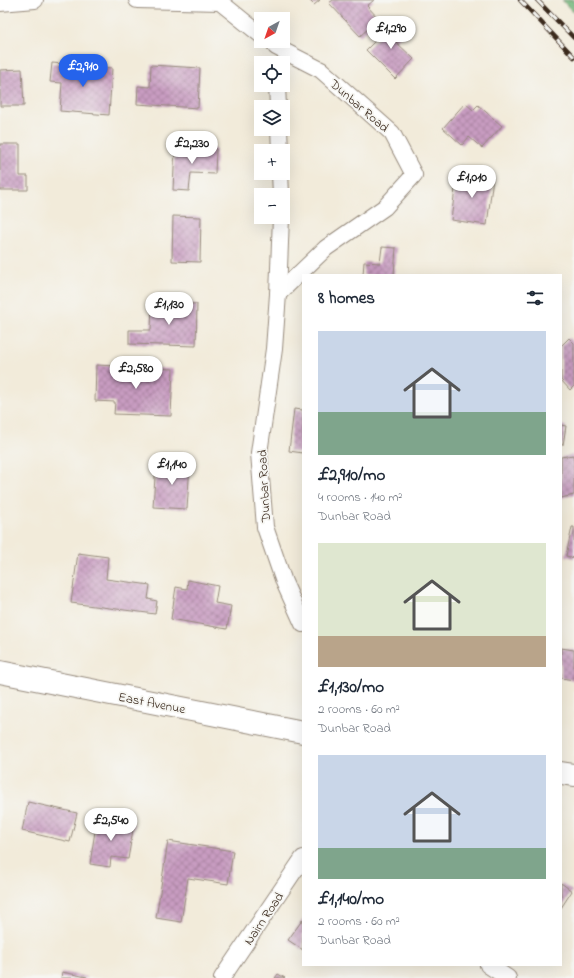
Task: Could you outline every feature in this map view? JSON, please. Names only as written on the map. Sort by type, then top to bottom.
[{"type":"street","points":[[0,3],[35,0]]},
{"type":"street","points":[[137,0],[220,2],[254,29]]},
{"type":"street","name":"Dunbar Road","points":[[273,50],[321,70],[392,133],[414,175],[384,207],[326,248],[278,294]]},
{"type":"street","name":"Dunbar Road","points":[[280,224],[278,294],[274,349],[259,453],[265,527],[284,582],[302,622]]},
{"type":"street","name":"East Avenue","points":[[0,672],[302,732]]},
{"type":"street","points":[[562,773],[574,775]]},
{"type":"street","name":"Nairn Road","points":[[222,978],[302,859]]},
{"type":"street","points":[[490,966],[508,978]]},
{"type":"green space","points":[[562,0],[574,0],[574,13]]},
{"type":"building","points":[[309,0],[320,0],[314,5]]},
{"type":"building","points":[[333,0],[374,0],[367,6],[379,19],[360,36],[329,3]]},
{"type":"building","points":[[398,18],[408,28],[395,41],[414,59],[395,79],[366,50]]},
{"type":"building","points":[[52,63],[112,68],[109,115],[60,111],[62,83],[50,82]]},
{"type":"building","points":[[151,65],[200,68],[198,108],[137,104],[138,86],[150,87]]},
{"type":"building","points":[[22,69],[24,106],[0,106],[0,70]]},
{"type":"building","points":[[465,103],[473,110],[478,105],[502,126],[482,148],[469,137],[462,145],[443,128]]},
{"type":"building","points":[[0,144],[20,144],[20,176],[28,176],[28,190],[0,190]]},
{"type":"building","points":[[175,146],[216,149],[215,174],[191,173],[189,191],[173,190]]},
{"type":"building","points":[[457,173],[493,178],[487,225],[451,220]]},
{"type":"building","points":[[173,216],[201,217],[200,262],[172,261]]},
{"type":"building","points":[[382,247],[396,248],[394,274],[363,274],[364,262],[380,263]]},
{"type":"building","points":[[152,302],[197,304],[196,346],[129,344],[129,330],[151,330]]},
{"type":"building","points":[[569,338],[574,343],[574,386],[570,390],[562,381],[562,345]]},
{"type":"building","points":[[96,365],[173,369],[171,416],[114,414],[115,402],[95,401]]},
{"type":"building","points":[[294,409],[302,410],[302,453],[289,451]]},
{"type":"building","points":[[562,425],[566,426],[562,445]]},
{"type":"building","points":[[573,455],[574,495],[562,498],[562,457]]},
{"type":"building","points":[[156,462],[190,464],[187,509],[153,507]]},
{"type":"building","points":[[572,527],[574,527],[574,558],[566,556]]},
{"type":"building","points":[[78,553],[108,557],[106,579],[150,585],[148,599],[157,601],[155,614],[71,603]]},
{"type":"building","points":[[188,580],[218,586],[215,603],[231,606],[227,629],[171,619],[176,587],[187,589]]},
{"type":"building","points":[[562,648],[574,650],[574,680],[562,678]]},
{"type":"building","points":[[28,802],[77,813],[70,842],[22,831]]},
{"type":"building","points":[[97,818],[134,824],[128,859],[111,857],[110,867],[90,864]]},
{"type":"building","points":[[168,841],[233,851],[228,884],[188,878],[181,922],[156,918]]},
{"type":"building","points":[[562,884],[572,891],[562,906]]},
{"type":"building","points":[[302,920],[302,949],[288,940]]},
{"type":"building","points":[[62,972],[87,977],[87,978],[61,978]]},
{"type":"building","points":[[278,974],[285,978],[275,978]]},
{"type":"railway","points":[[520,0],[574,57]]},
{"type":"railway","points":[[537,0],[574,38]]}]
